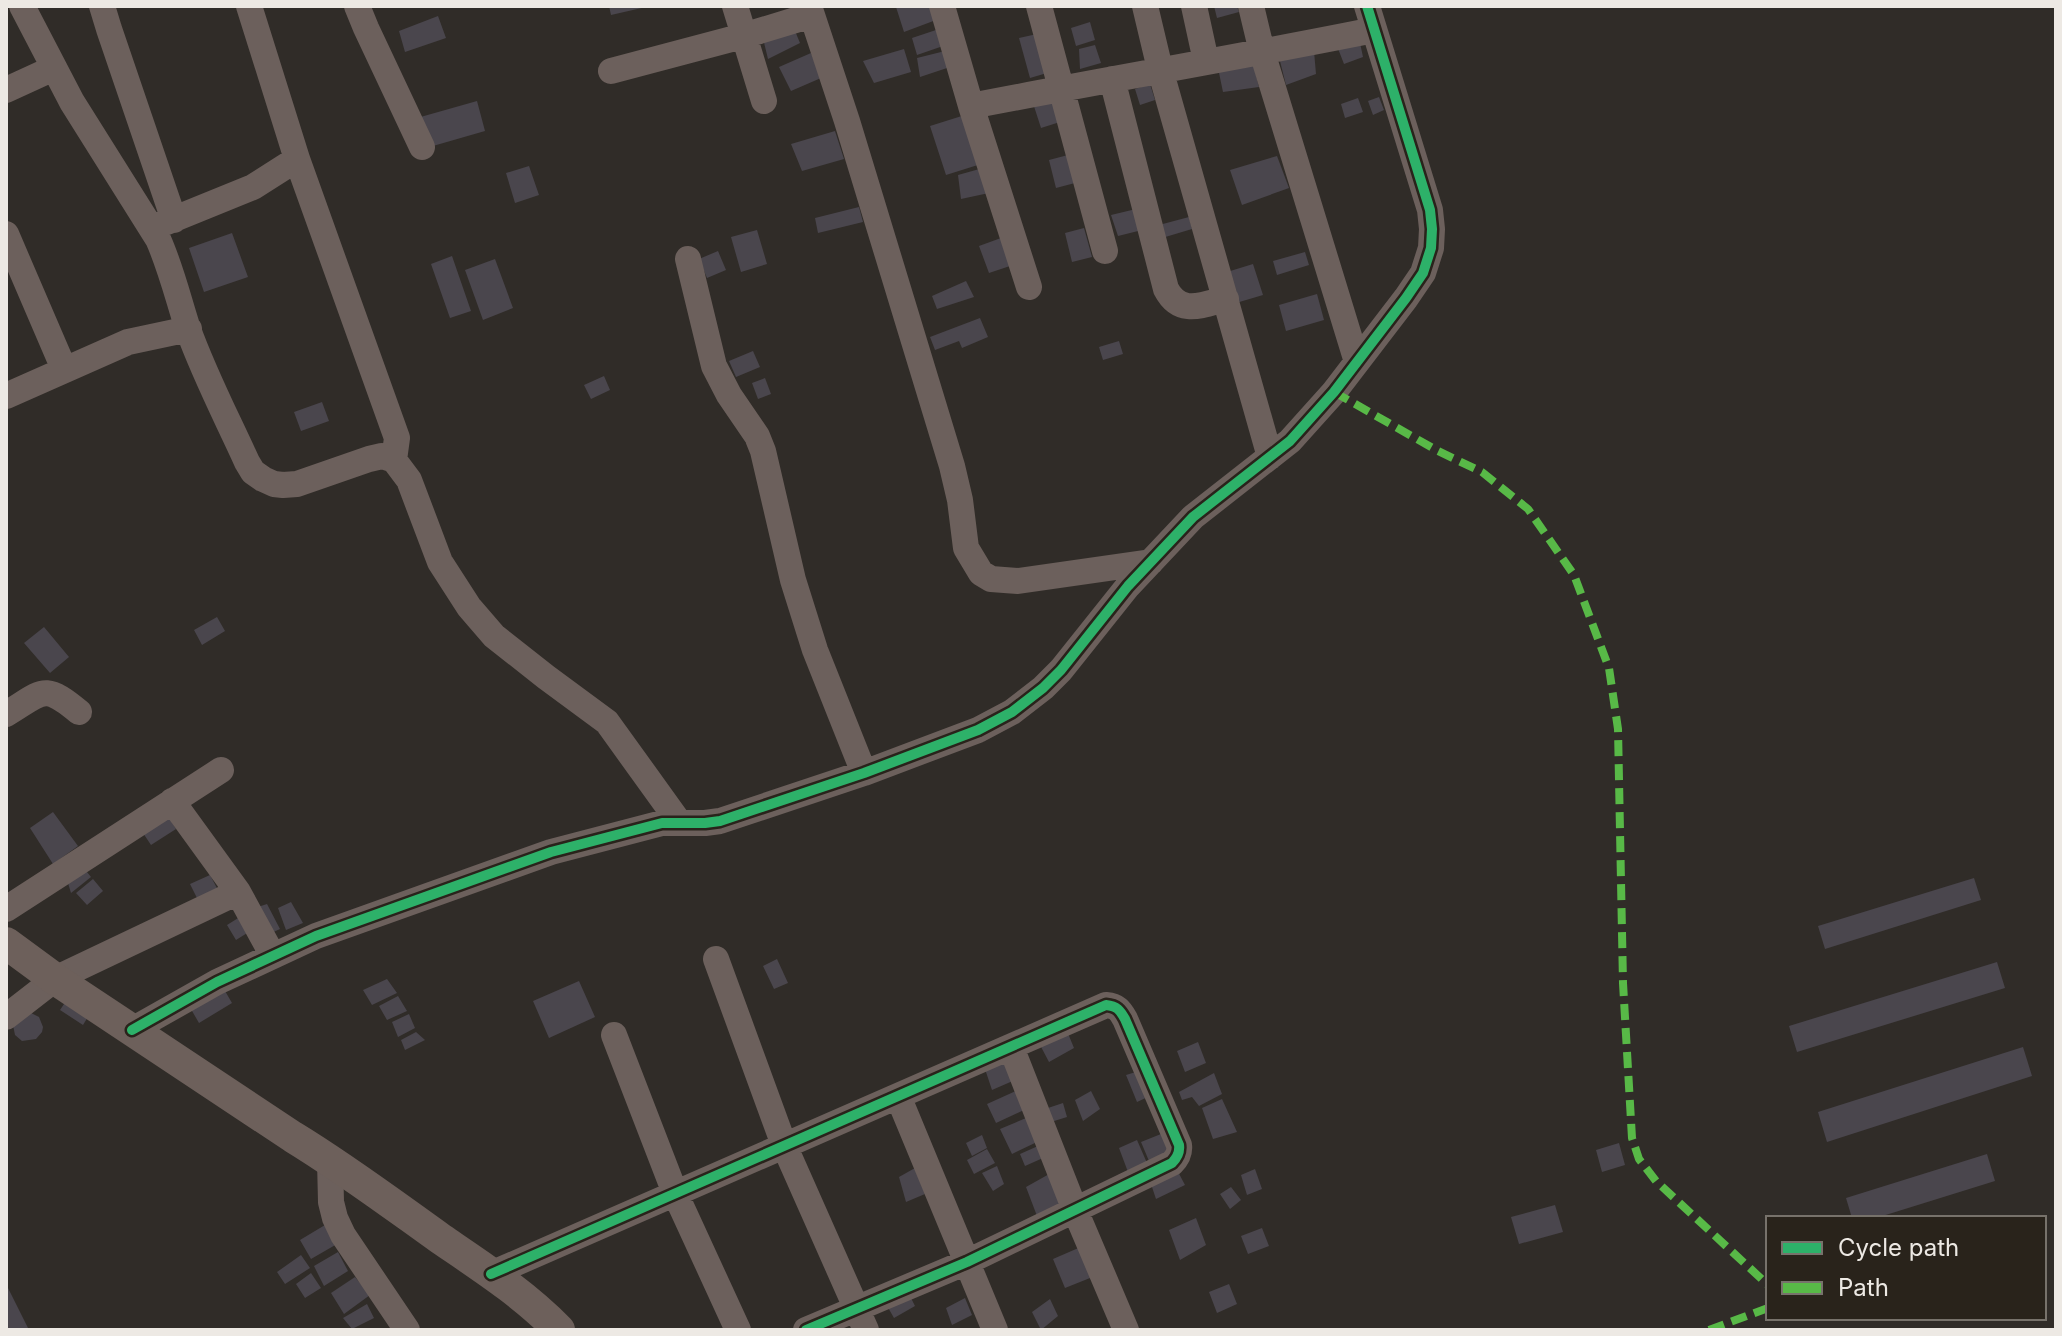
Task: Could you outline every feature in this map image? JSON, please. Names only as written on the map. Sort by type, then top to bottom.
[{"type":"main road","points":[[6,943],[55,979],[330,1160],[491,1274],[545,1315],[559,1330]]},
{"type":"street","points":[[22,6],[72,102],[163,224]]},
{"type":"street","points":[[102,6],[189,329],[253,472],[274,484],[297,484],[369,459],[382,456],[394,460],[409,480],[440,562],[469,607],[494,636],[607,722],[679,822]]},
{"type":"street","points":[[249,6],[297,159],[397,438],[394,460]]},
{"type":"street","points":[[357,6],[422,147]]},
{"type":"street","points":[[735,6],[764,101]]},
{"type":"street","points":[[942,6],[1029,287]]},
{"type":"street","points":[[1039,6],[1105,251]]},
{"type":"street","points":[[1145,6],[1270,457]]},
{"type":"street","points":[[1194,6],[1206,61]]},
{"type":"street","points":[[1251,6],[1262,52],[1357,362]]},
{"type":"street","points":[[611,71],[743,36],[810,10],[952,466],[966,548],[974,564],[991,579],[1018,581],[1151,562]]},
{"type":"street","points":[[132,1030],[217,982],[316,936],[551,852],[662,823],[720,821],[864,773],[978,730],[1012,712],[1061,670],[1128,586],[1193,517],[1290,441],[1334,392],[1423,273],[1431,248],[1430,210],[1371,18],[1262,52],[971,106]]},
{"type":"street","points":[[6,90],[54,68]]},
{"type":"street","points":[[1112,79],[1171,299],[1185,306],[1226,299]]},
{"type":"street","points":[[163,224],[253,187],[297,159]]},
{"type":"street","points":[[6,234],[64,369]]},
{"type":"street","points":[[688,259],[714,366],[763,451],[793,580],[815,650],[864,773]]},
{"type":"street","points":[[6,396],[128,342],[189,329]]},
{"type":"street","points":[[6,714],[49,692],[79,712]]},
{"type":"street","points":[[6,909],[221,770]]},
{"type":"street","points":[[172,801],[238,892],[273,956]]},
{"type":"street","points":[[6,1017],[55,979],[238,892]]},
{"type":"street","points":[[716,959],[784,1145],[862,1319]]},
{"type":"street","points":[[491,1274],[1106,1005],[1118,1009],[1179,1145],[1179,1154],[1172,1163],[967,1262],[862,1319],[806,1330]]},
{"type":"street","points":[[614,1035],[675,1193],[738,1330]]},
{"type":"street","points":[[1011,1047],[1126,1330]]},
{"type":"street","points":[[898,1096],[995,1330]]},
{"type":"street","points":[[330,1160],[331,1202],[335,1218],[343,1235],[407,1330]]},
{"type":"building","points":[[609,6],[646,6],[646,7],[611,15]]},
{"type":"building","points":[[898,6],[931,6],[936,20],[904,32]]},
{"type":"building","points":[[1214,6],[1237,6],[1239,12],[1217,18]]},
{"type":"building","points":[[438,16],[446,38],[405,52],[399,31]]},
{"type":"building","points":[[1090,22],[1095,40],[1076,46],[1071,28]]},
{"type":"building","points":[[793,26],[800,43],[768,59],[761,30]]},
{"type":"building","points":[[939,29],[946,45],[917,55],[912,38]]},
{"type":"building","points":[[1037,34],[1047,73],[1030,78],[1019,38]]},
{"type":"building","points":[[1359,38],[1363,57],[1344,64],[1337,46]]},
{"type":"building","points":[[1095,45],[1101,63],[1080,69],[1079,49]]},
{"type":"building","points":[[904,49],[911,72],[874,83],[863,61]]},
{"type":"building","points":[[945,51],[950,67],[920,77],[917,58]]},
{"type":"building","points":[[1314,51],[1316,74],[1286,85],[1279,57]]},
{"type":"building","points":[[811,53],[821,78],[791,91],[779,67]]},
{"type":"building","points":[[1253,63],[1259,87],[1223,92],[1218,68]]},
{"type":"building","points":[[1150,84],[1155,100],[1140,105],[1135,89]]},
{"type":"building","points":[[1051,94],[1060,122],[1041,128],[1032,100]]},
{"type":"building","points":[[1379,97],[1384,110],[1373,115],[1368,101]]},
{"type":"building","points":[[1358,98],[1363,112],[1345,118],[1341,104]]},
{"type":"building","points":[[477,101],[485,131],[426,148],[417,118]]},
{"type":"building","points":[[965,115],[981,164],[946,175],[930,126]]},
{"type":"building","points":[[835,131],[844,159],[802,171],[791,144]]},
{"type":"building","points":[[1068,155],[1075,183],[1056,188],[1049,160]]},
{"type":"building","points":[[1277,156],[1289,188],[1242,205],[1230,170]]},
{"type":"building","points":[[529,166],[539,195],[515,203],[506,173]]},
{"type":"building","points":[[983,168],[989,193],[961,199],[958,175]]},
{"type":"building","points":[[859,207],[863,222],[818,233],[815,218]]},
{"type":"building","points":[[1136,209],[1142,230],[1118,236],[1111,215]]},
{"type":"building","points":[[1189,217],[1192,229],[1162,238],[1159,225]]},
{"type":"building","points":[[1084,228],[1092,257],[1072,262],[1065,233]]},
{"type":"building","points":[[757,230],[767,264],[741,272],[731,237]]},
{"type":"building","points":[[232,233],[248,277],[204,292],[189,248]]},
{"type":"building","points":[[1001,238],[1010,266],[989,273],[979,246]]},
{"type":"building","points":[[718,251],[726,270],[707,278],[699,259]]},
{"type":"building","points":[[1305,252],[1309,265],[1277,275],[1273,261]]},
{"type":"building","points":[[452,256],[471,311],[450,318],[431,264]]},
{"type":"building","points":[[495,259],[513,308],[483,320],[465,270]]},
{"type":"building","points":[[1253,264],[1263,295],[1236,303],[1227,272]]},
{"type":"building","points":[[966,281],[974,297],[937,309],[932,296]]},
{"type":"building","points":[[1317,294],[1324,320],[1286,331],[1279,305]]},
{"type":"building","points":[[980,318],[988,337],[962,348],[959,341],[935,350],[930,337]]},
{"type":"building","points":[[1119,341],[1123,354],[1103,360],[1099,347]]},
{"type":"building","points":[[753,351],[760,367],[736,377],[729,361]]},
{"type":"building","points":[[604,376],[610,390],[591,399],[584,385]]},
{"type":"building","points":[[765,378],[771,394],[758,399],[752,383]]},
{"type":"building","points":[[322,402],[329,421],[301,431],[294,412]]},
{"type":"building","points":[[217,617],[225,631],[202,645],[194,630]]},
{"type":"building","points":[[44,627],[69,657],[50,673],[24,643]]},
{"type":"building","points":[[165,811],[176,829],[151,845],[139,827]]},
{"type":"building","points":[[53,812],[78,846],[53,864],[30,828]]},
{"type":"building","points":[[79,862],[91,877],[71,893],[65,873]]},
{"type":"building","points":[[210,875],[219,892],[199,902],[190,884]]},
{"type":"building","points":[[1974,878],[1981,900],[1825,949],[1818,926]]},
{"type":"building","points":[[93,879],[103,891],[87,905],[76,893]]},
{"type":"building","points":[[291,902],[303,923],[286,930],[278,908]]},
{"type":"building","points":[[267,904],[280,929],[265,936],[252,909]]},
{"type":"building","points":[[243,915],[252,930],[236,940],[227,925]]},
{"type":"building","points":[[777,959],[788,983],[774,989],[763,966]]},
{"type":"building","points":[[1997,962],[2005,988],[1797,1052],[1789,1026]]},
{"type":"building","points":[[387,979],[397,993],[372,1005],[363,990]]},
{"type":"building","points":[[579,981],[595,1017],[549,1038],[533,1001]]},
{"type":"building","points":[[221,984],[232,1003],[199,1023],[188,1004]]},
{"type":"building","points":[[398,996],[407,1011],[387,1020],[379,1006]]},
{"type":"building","points":[[68,998],[91,1012],[83,1025],[60,1010]]},
{"type":"building","points":[[31,1013],[39,1017],[42,1032],[36,1039],[22,1041],[15,1035],[13,1025]]},
{"type":"building","points":[[409,1014],[415,1028],[398,1037],[392,1022]]},
{"type":"building","points":[[1067,1031],[1074,1048],[1049,1062],[1039,1043]]},
{"type":"building","points":[[416,1032],[425,1040],[405,1050],[401,1040]]},
{"type":"building","points":[[1198,1042],[1206,1063],[1185,1072],[1177,1051]]},
{"type":"building","points":[[2023,1047],[2032,1076],[1827,1142],[1818,1112]]},
{"type":"building","points":[[1005,1061],[1015,1080],[992,1090],[985,1069]]},
{"type":"building","points":[[1139,1071],[1150,1096],[1137,1102],[1126,1075]]},
{"type":"building","points":[[1214,1073],[1222,1094],[1199,1106],[1192,1097],[1182,1100],[1179,1092]]},
{"type":"building","points":[[1018,1090],[1026,1109],[996,1123],[987,1104]]},
{"type":"building","points":[[1091,1091],[1100,1109],[1083,1121],[1075,1100]]},
{"type":"building","points":[[1222,1099],[1237,1132],[1213,1139],[1202,1108]]},
{"type":"building","points":[[1063,1103],[1067,1117],[1051,1122],[1048,1108]]},
{"type":"building","points":[[1026,1118],[1037,1142],[1012,1154],[1000,1129]]},
{"type":"building","points":[[1161,1134],[1168,1151],[1149,1161],[1141,1142]]},
{"type":"building","points":[[982,1135],[987,1148],[972,1156],[966,1143]]},
{"type":"building","points":[[1137,1140],[1147,1163],[1128,1172],[1119,1148]]},
{"type":"building","points":[[1619,1143],[1625,1165],[1602,1172],[1596,1150]]},
{"type":"building","points":[[1038,1146],[1043,1158],[1025,1166],[1020,1154]]},
{"type":"building","points":[[987,1149],[995,1163],[974,1174],[967,1160]]},
{"type":"building","points":[[1987,1154],[1995,1181],[1882,1216],[1851,1216],[1846,1198]]},
{"type":"building","points":[[997,1166],[1004,1184],[993,1191],[982,1173]]},
{"type":"building","points":[[915,1168],[925,1194],[906,1202],[899,1177]]},
{"type":"building","points":[[1176,1168],[1185,1185],[1156,1199],[1150,1181]]},
{"type":"building","points":[[1255,1169],[1262,1189],[1247,1195],[1241,1175]]},
{"type":"building","points":[[1051,1173],[1065,1204],[1037,1216],[1026,1187]]},
{"type":"building","points":[[1231,1187],[1241,1200],[1230,1209],[1220,1194]]},
{"type":"building","points":[[1555,1205],[1563,1232],[1519,1244],[1511,1217]]},
{"type":"building","points":[[1196,1218],[1206,1245],[1180,1260],[1169,1230]]},
{"type":"building","points":[[325,1225],[337,1244],[311,1259],[300,1240]]},
{"type":"building","points":[[1262,1228],[1269,1246],[1248,1254],[1241,1236]]},
{"type":"building","points":[[1083,1246],[1095,1276],[1065,1288],[1053,1259]]},
{"type":"building","points":[[338,1252],[348,1271],[324,1286],[314,1266]]},
{"type":"building","points":[[301,1255],[310,1268],[285,1284],[277,1272]]},
{"type":"building","points":[[311,1273],[321,1288],[305,1298],[296,1284]]},
{"type":"building","points":[[355,1277],[370,1295],[344,1314],[331,1293]]},
{"type":"building","points":[[6,1284],[28,1328],[24,1330],[6,1330]]},
{"type":"building","points":[[1229,1284],[1237,1304],[1217,1313],[1209,1292]]},
{"type":"building","points":[[909,1294],[915,1306],[894,1318],[886,1304]]},
{"type":"building","points":[[965,1298],[972,1315],[952,1325],[946,1308]]},
{"type":"building","points":[[1050,1299],[1058,1316],[1041,1330],[1032,1312]]},
{"type":"building","points":[[367,1304],[374,1318],[352,1329],[343,1318]]},
{"type":"marked path","points":[[1334,392],[1438,451],[1482,472],[1528,509],[1574,575],[1609,668],[1618,729],[1623,983],[1632,1138],[1639,1159],[1656,1181],[1766,1283]]},
{"type":"marked path","points":[[1709,1330],[1766,1309]]},
{"type":"cycle path","points":[[132,1030],[217,982],[316,936],[551,852],[662,823],[720,821],[864,773],[978,730],[1012,712],[1043,688],[1128,586],[1193,517],[1290,441],[1334,392],[1423,273],[1431,248],[1430,210],[1367,6]]},
{"type":"cycle path","points":[[491,1274],[1106,1005],[1120,1011],[1179,1145],[1172,1163],[967,1262],[806,1330]]}]
